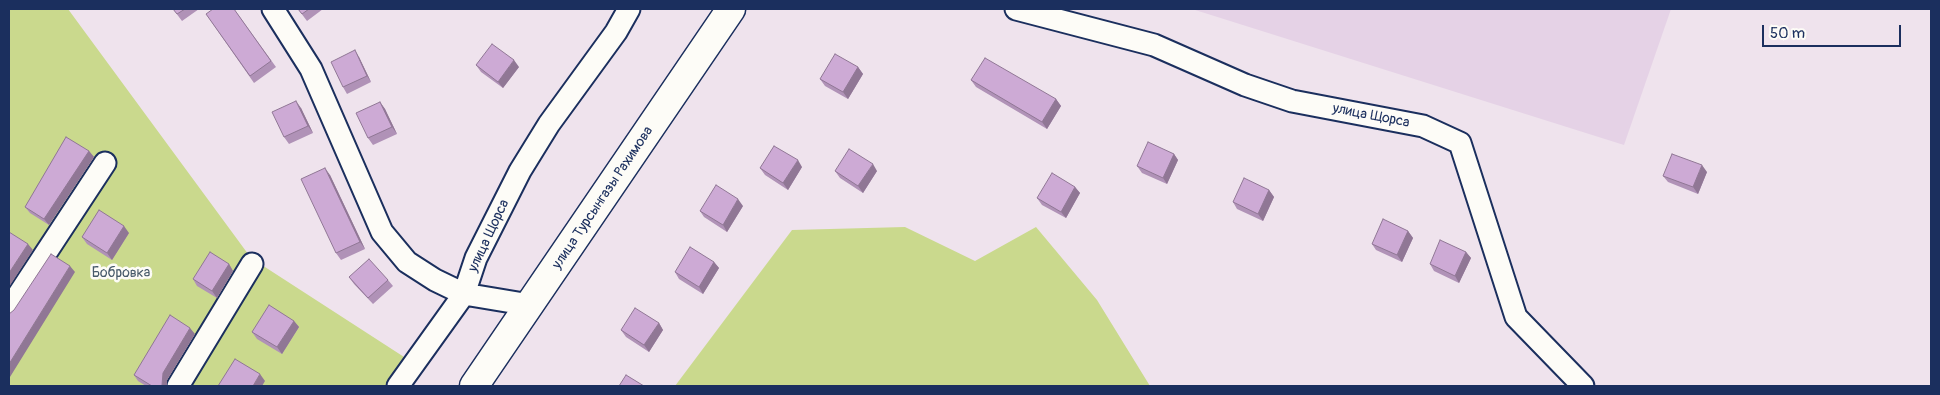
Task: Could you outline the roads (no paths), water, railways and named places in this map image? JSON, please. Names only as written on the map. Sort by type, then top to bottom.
[{"type":"street","points":[[273,9],[311,69],[382,232],[407,262],[435,280],[464,294],[530,305]]},
{"type":"street","name":"улица Щорса","points":[[398,386],[464,294],[476,258],[520,172],[549,124],[616,32],[629,9]]},
{"type":"street","name":"улица Турсынгазы Рахимова","points":[[474,386],[731,9]]},
{"type":"street","name":"улица Щорса","points":[[1016,9],[1154,45],[1244,85],[1292,101],[1423,126],[1460,143],[1516,317],[1583,386]]},
{"type":"street","points":[[9,309],[105,163]]},
{"type":"street","points":[[178,386],[252,264]]},
{"type":"park label","name":"Бобровка","points":[[121,273]]}]
